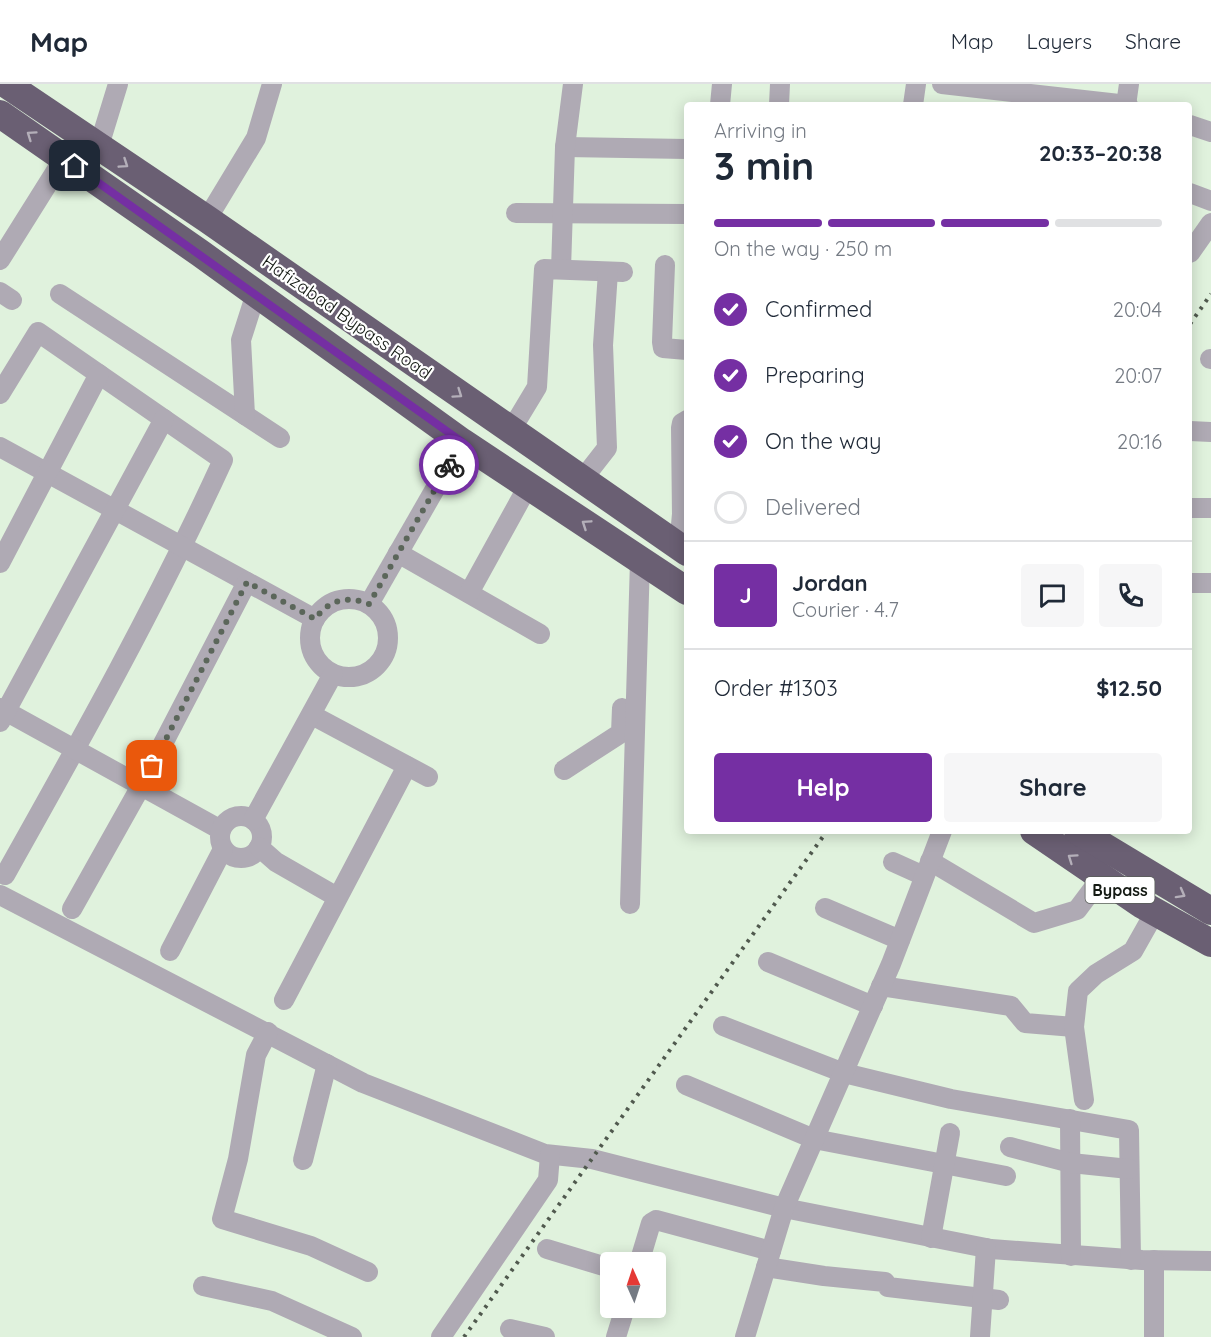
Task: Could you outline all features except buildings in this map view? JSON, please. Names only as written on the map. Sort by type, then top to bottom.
[{"type":"highway","name":"Hafizabad Bypass Road","points":[[6,84],[207,219],[683,549]]},
{"type":"highway","name":"Hafizabad Bypass Road","points":[[0,114],[256,293],[462,442],[684,589]]},
{"type":"highway","name":"Bypass","points":[[1038,834],[1101,878],[1155,912],[1211,943]]},
{"type":"highway","name":"Bypass","points":[[1083,834],[1211,911]]},
{"type":"street","points":[[99,146],[118,84]]},
{"type":"street","points":[[207,219],[256,138],[272,84]]},
{"type":"street","points":[[561,269],[566,147],[573,84]]},
{"type":"street","points":[[720,102],[722,84]]},
{"type":"street","points":[[779,102],[780,84]]},
{"type":"street","points":[[914,102],[916,84]]},
{"type":"street","points":[[942,84],[1070,102]]},
{"type":"street","points":[[1127,102],[1129,84]]},
{"type":"street","points":[[1192,126],[1211,132]]},
{"type":"street","points":[[566,147],[684,149]]},
{"type":"street","points":[[0,260],[64,158]]},
{"type":"street","points":[[1192,194],[1211,201]]},
{"type":"street","points":[[516,213],[684,214]]},
{"type":"street","points":[[1192,250],[1211,224]]},
{"type":"street","points":[[665,265],[663,348],[684,350]]},
{"type":"street","points":[[511,430],[537,387],[544,269],[616,272],[603,345],[607,448],[582,480]]},
{"type":"street","points":[[245,415],[242,340],[256,293]]},
{"type":"street","points":[[60,294],[280,438]]},
{"type":"street","points":[[0,394],[38,332],[223,460],[183,548],[75,750],[5,874]]},
{"type":"street","points":[[0,563],[49,474],[99,375]]},
{"type":"street","points":[[164,419],[2,714],[141,786],[222,840],[234,857],[241,858],[253,854],[259,847],[261,830],[253,820],[234,817],[222,840],[170,951]]},
{"type":"street","points":[[683,549],[684,485],[681,428],[684,422]]},
{"type":"street","points":[[1192,431],[1211,432]]},
{"type":"street","points":[[369,604],[462,442]]},
{"type":"street","points":[[0,447],[315,619]]},
{"type":"street","points":[[469,594],[528,486]]},
{"type":"street","points":[[1192,508],[1211,508]]},
{"type":"street","points":[[398,553],[540,634]]},
{"type":"street","points":[[564,770],[621,733],[634,556]]},
{"type":"street","points":[[630,904],[634,556]]},
{"type":"street","points":[[72,909],[141,786],[247,582]]},
{"type":"street","points":[[1192,584],[1211,584]]},
{"type":"street","points":[[354,599],[369,604],[381,614],[387,628],[388,643],[383,658],[373,669],[360,676],[344,677],[333,674],[318,662],[311,649],[310,633],[315,619],[325,607],[339,600],[354,599]]},
{"type":"street","points":[[253,820],[333,674]]},
{"type":"street","points":[[312,715],[428,777]]},
{"type":"street","points":[[284,1000],[337,897],[359,862],[407,766]]},
{"type":"street","points":[[745,1337],[784,1208],[873,1006],[941,834]]},
{"type":"street","points":[[259,847],[276,862],[337,897]]},
{"type":"street","points":[[893,862],[927,869],[1034,923],[1077,910],[1101,878]]},
{"type":"street","points":[[0,895],[363,1083],[550,1155],[592,1159],[784,1208],[986,1248],[1131,1260],[1211,1261]]},
{"type":"street","points":[[825,908],[900,940]]},
{"type":"street","points":[[1084,1100],[1074,1027],[1078,991],[1096,974],[1133,951],[1155,912]]},
{"type":"street","points":[[768,962],[873,1006]]},
{"type":"street","points":[[881,986],[990,1000],[1011,1006],[1024,1023],[1074,1027]]},
{"type":"street","points":[[723,1026],[844,1073],[951,1099],[1129,1130],[1131,1260]]},
{"type":"street","points":[[267,1032],[256,1055],[238,1159],[222,1219],[310,1246],[368,1272]]},
{"type":"street","points":[[303,1160],[327,1064]]},
{"type":"street","points":[[686,1085],[814,1139],[1006,1176]]},
{"type":"street","points":[[1070,1119],[1071,1256]]},
{"type":"street","points":[[931,1238],[950,1133]]},
{"type":"street","points":[[1010,1147],[1071,1164],[1130,1169]]},
{"type":"street","points":[[441,1337],[548,1180],[550,1155]]},
{"type":"street","points":[[642,1252],[651,1223],[656,1220],[824,1276],[885,1282],[888,1287],[991,1299]]},
{"type":"street","points":[[980,1337],[991,1299],[986,1248]]},
{"type":"street","points":[[547,1249],[600,1266]]},
{"type":"street","points":[[1154,1260],[1154,1337]]},
{"type":"street","points":[[203,1286],[272,1301],[352,1337]]},
{"type":"street","points":[[616,1337],[622,1318]]},
{"type":"street","points":[[510,1329],[545,1337]]},
{"type":"railway","points":[[1192,321],[1211,294]]},
{"type":"railway","points":[[464,1337],[825,834]]},
{"type":"way so far","points":[[152,766],[247,582],[315,619],[325,607],[339,600],[354,599],[369,604],[449,465]]},
{"type":"route","points":[[75,166],[462,442],[449,465]]}]
